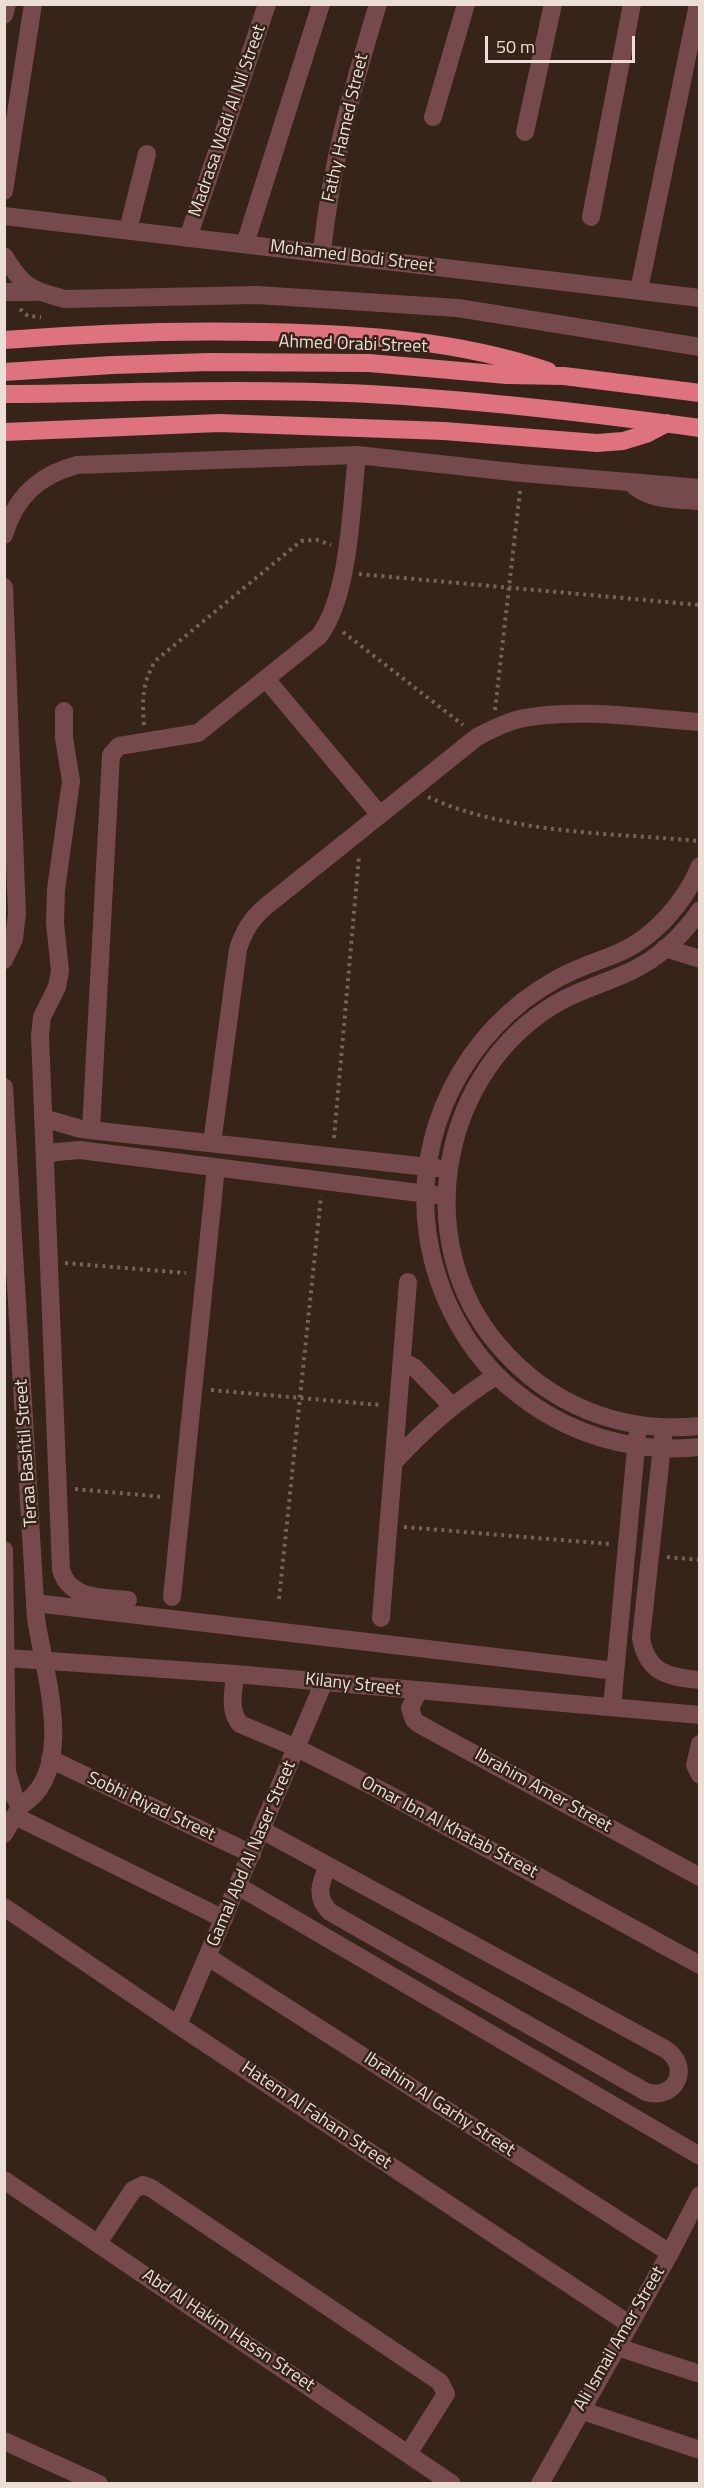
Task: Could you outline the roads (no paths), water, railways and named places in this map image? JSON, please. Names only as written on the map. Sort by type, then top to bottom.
[{"type":"highway","points":[[4,340],[64,335],[200,331],[319,333],[463,348],[513,359],[564,376]]},
{"type":"highway","name":"Ahmed Orabi Street","points":[[4,372],[112,365],[233,362],[369,363],[507,375],[564,376],[699,393]]},
{"type":"highway","points":[[4,394],[279,391],[368,394],[531,406],[699,428]]},
{"type":"highway","points":[[4,432],[230,423],[444,431],[597,443],[623,441],[667,423]]},
{"type":"street","points":[[4,15],[6,4]]},
{"type":"street","points":[[4,191],[33,4]]},
{"type":"street","name":"Madrasa Wadi Al Nil Street","points":[[188,238],[267,4]]},
{"type":"street","points":[[245,244],[321,4]]},
{"type":"street","name":"Fathy Hamed Street","points":[[322,253],[327,204],[337,156],[358,71],[378,4]]},
{"type":"street","points":[[433,117],[466,4]]},
{"type":"street","points":[[525,132],[553,4]]},
{"type":"street","points":[[591,217],[632,4]]},
{"type":"street","points":[[639,290],[698,4]]},
{"type":"street","points":[[128,231],[147,154]]},
{"type":"street","name":"Mohamed Bodi Street","points":[[4,216],[699,298]]},
{"type":"street","points":[[4,256],[18,278],[36,292]]},
{"type":"street","points":[[4,292],[36,292],[65,299],[257,295],[458,308],[699,347]]},
{"type":"street","points":[[91,1130],[111,755],[119,746],[198,733],[319,636],[330,622],[344,573],[357,455]]},
{"type":"street","points":[[4,535],[16,506],[26,493],[49,474],[77,465],[357,455],[522,473],[699,488]]},
{"type":"street","points":[[630,482],[646,494],[699,501]]},
{"type":"street","points":[[4,587],[17,914],[14,939],[4,960]]},
{"type":"street","points":[[266,679],[380,815]]},
{"type":"street","points":[[64,711],[70,796],[58,858],[56,891],[55,923],[59,979],[41,1026],[61,1570],[63,1578],[81,1594],[128,1600]]},
{"type":"street","points":[[212,1143],[238,949],[243,933],[259,912],[411,789],[485,733],[522,718],[564,713],[699,722]]},
{"type":"street","points":[[699,866],[678,904],[652,932],[620,953],[578,968],[555,980],[512,1009],[493,1028],[462,1069],[450,1092],[437,1124],[427,1167],[425,1194],[426,1224],[438,1279],[461,1329],[496,1376],[536,1408],[561,1423],[610,1442],[662,1449],[699,1447]]},
{"type":"street","points":[[699,910],[665,948],[629,972],[565,998],[526,1025],[509,1042],[480,1080],[468,1101],[452,1146],[446,1197],[450,1239],[467,1296],[493,1339],[528,1376],[555,1395],[593,1414],[638,1426],[664,1428],[699,1426]]},
{"type":"street","points":[[665,948],[699,959]]},
{"type":"street","name":"Teraa Bashtil Street","points":[[4,1834],[18,1811],[41,1788],[48,1772],[52,1711],[35,1603],[5,1090]]},
{"type":"street","points":[[43,1118],[62,1125],[91,1130],[448,1169]]},
{"type":"street","points":[[45,1156],[56,1152],[80,1150],[446,1197]]},
{"type":"street","points":[[172,1597],[216,1167]]},
{"type":"street","points":[[381,1618],[408,1282]]},
{"type":"street","points":[[402,1361],[416,1368],[452,1406]]},
{"type":"street","points":[[394,1462],[431,1423],[496,1376]]},
{"type":"street","points":[[612,1707],[638,1426]]},
{"type":"street","points":[[664,1428],[641,1628],[643,1648],[647,1657],[661,1672],[680,1678],[699,1680]]},
{"type":"street","points":[[4,1550],[7,1784],[18,1811],[224,1919]]},
{"type":"street","points":[[35,1603],[615,1671]]},
{"type":"street","name":"Kilany Street","points":[[7,1658],[235,1674],[418,1692],[699,1715]]},
{"type":"street","name":"Omar Ibn Al Khatab Street","points":[[235,1674],[232,1708],[236,1719],[247,1728],[297,1748],[384,1792],[699,1965]]},
{"type":"street","name":"Gamal Abd Al Naser Street","points":[[178,2025],[324,1682]]},
{"type":"street","name":"Ibrahim Amer Street","points":[[418,1692],[410,1708],[414,1720],[419,1724],[699,1877]]},
{"type":"street","points":[[699,1744],[695,1765],[699,1775]]},
{"type":"street","name":"Sobhi Riyad Street","points":[[50,1759],[252,1854]]},
{"type":"street","points":[[262,1830],[665,2049],[676,2059],[679,2073],[677,2080],[668,2091],[646,2092],[330,1912],[322,1902],[319,1891],[328,1866]]},
{"type":"street","points":[[238,1886],[699,2156]]},
{"type":"street","name":"Hatem Al Faham Street","points":[[4,1906],[178,2025],[629,2324]]},
{"type":"street","name":"Ibrahim Al Garhy Street","points":[[208,1957],[670,2253]]},
{"type":"street","name":"Abd Al Hakim Hassn Street","points":[[4,2180],[452,2484]]},
{"type":"street","points":[[98,2243],[133,2190],[143,2185],[151,2188],[440,2382],[446,2394],[408,2454]]},
{"type":"street","name":"Ali Ismail Amer Street","points":[[540,2484],[670,2253],[699,2195]]},
{"type":"street","points":[[617,2347],[699,2374]]},
{"type":"street","points":[[580,2410],[699,2450]]},
{"type":"street","points":[[4,2441],[99,2484]]}]
